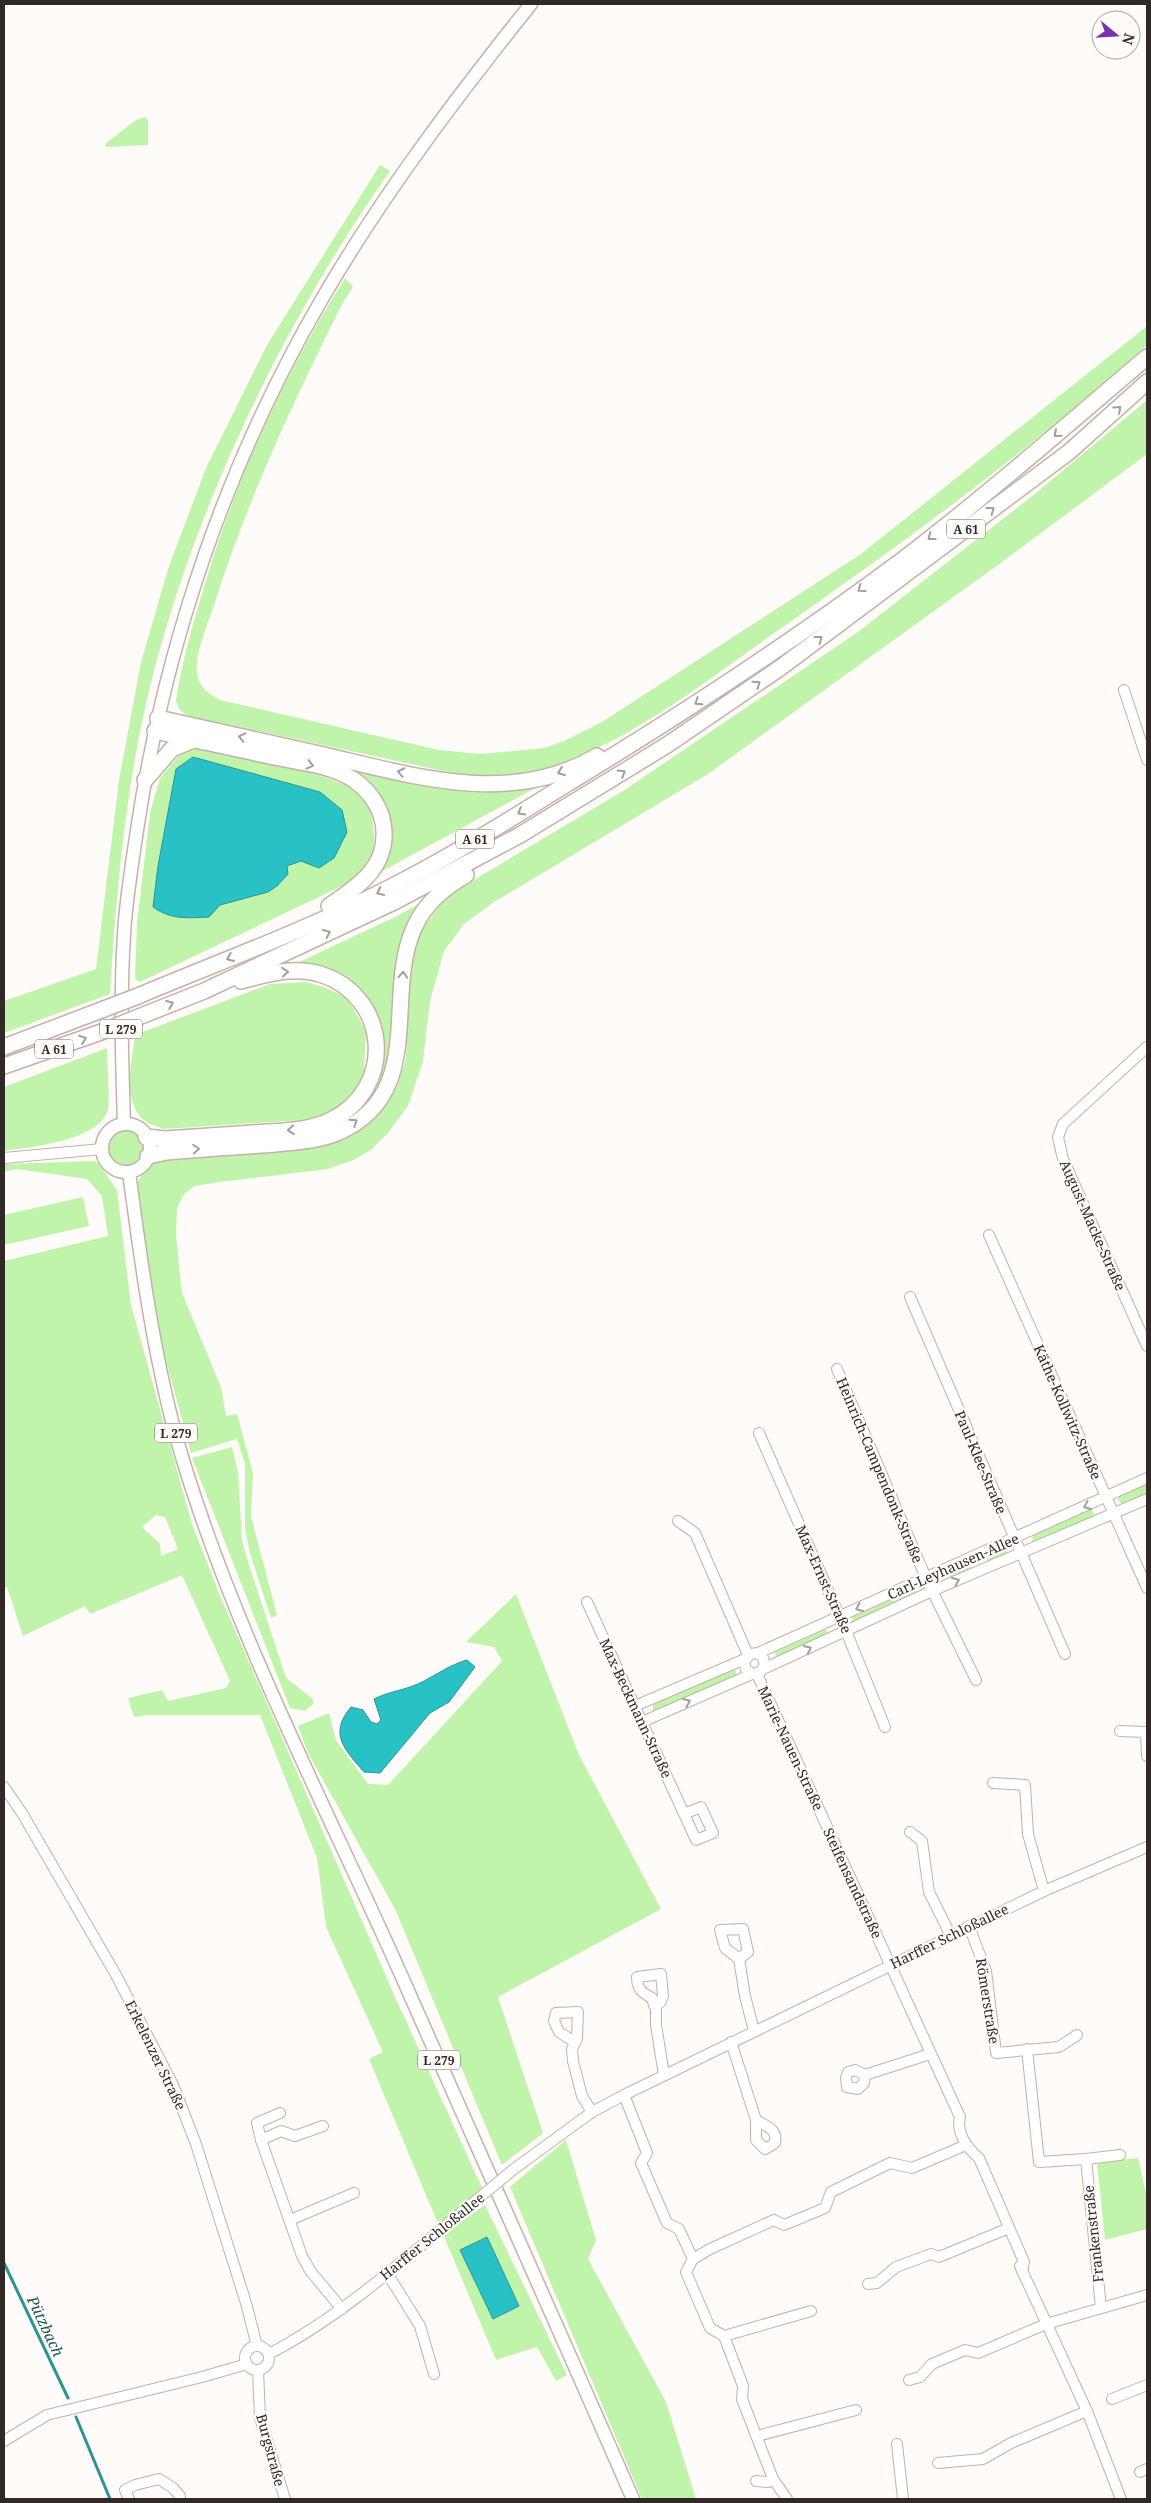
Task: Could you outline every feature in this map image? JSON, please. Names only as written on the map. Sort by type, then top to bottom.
[{"type":"highway","name":"A 61","points":[[4,1047],[138,996],[291,932],[387,889],[508,820],[652,732],[771,654],[900,561],[983,497],[1147,357]]},
{"type":"highway","name":"A 61","points":[[4,1066],[104,1031],[204,991],[396,901],[520,835],[667,745],[780,668],[1069,452],[1147,382]]},
{"type":"highway","points":[[156,725],[445,781],[480,785],[517,783],[539,779],[591,759],[630,736],[652,732]]},
{"type":"highway","points":[[156,725],[194,740],[336,771],[362,786],[376,803],[384,826],[384,838],[378,862],[372,872],[350,894],[291,932]]},
{"type":"highway","points":[[145,780],[172,749],[194,740]]},
{"type":"highway","points":[[148,1156],[167,1152],[296,1142],[335,1134],[357,1121],[376,1103],[392,1074],[399,1044],[405,956],[420,916],[428,905],[449,885],[492,859],[520,835]]},
{"type":"highway","points":[[146,1137],[165,1139],[305,1128],[329,1121],[351,1107],[359,1100],[372,1077],[377,1051],[373,1023],[363,1004],[354,994],[332,979],[304,971],[287,971],[204,991]]},
{"type":"main road","name":"L 279","points":[[124,1124],[121,1034],[124,933],[145,780],[156,725],[179,635],[200,568],[248,445],[288,361],[322,299],[404,171],[472,78],[532,4]]},
{"type":"main road","points":[[124,1124],[137,1127],[146,1137],[149,1143],[148,1156],[141,1166],[129,1172],[114,1169],[103,1157],[103,1142],[110,1130],[124,1124]]},
{"type":"main road","name":"L 279","points":[[129,1172],[143,1278],[159,1365],[177,1440],[207,1534],[241,1622],[286,1725],[398,1967],[633,2499]]},
{"type":"street","points":[[1124,690],[1147,760]]},
{"type":"street","name":"August-Macke-Straße","points":[[1147,1047],[1063,1124],[1058,1137],[1063,1159],[1147,1346]]},
{"type":"street","points":[[4,1158],[102,1149]]},
{"type":"street","name":"Käthe-Kollwitz-Straße","points":[[989,1236],[1147,1588]]},
{"type":"street","name":"Paul-Klee-Straße","points":[[910,1297],[1065,1654]]},
{"type":"street","name":"Heinrich-Campendonk-Straße","points":[[837,1369],[926,1578],[976,1680]]},
{"type":"street","name":"Max-Ernst-Straße","points":[[759,1434],[840,1617],[885,1726]]},
{"type":"street","name":"Carl-Leyhausen-Allee","points":[[635,1706],[840,1617],[1147,1478]]},
{"type":"street","name":"Carl-Leyhausen-Allee","points":[[642,1722],[758,1672],[932,1591],[1147,1499]]},
{"type":"street","points":[[678,1520],[695,1533],[750,1656],[746,1669],[758,1672],[765,1661],[750,1656]]},
{"type":"street","name":"Max-Beckmann-Straße","points":[[588,1602],[684,1814]]},
{"type":"street","name":"Marie-Nauen-Straße","points":[[758,1672],[825,1822]]},
{"type":"street","points":[[1120,1731],[1146,1732],[1147,1756]]},
{"type":"street","points":[[993,1783],[1025,1785],[1028,1834],[1044,1891]]},
{"type":"street","name":"Erkelenzer Straße","points":[[4,1787],[22,1813],[116,1975],[173,2085],[196,2144],[246,2303],[257,2346]]},
{"type":"street","name":"Steifensandstraße","points":[[825,1822],[960,2117],[958,2126],[969,2148],[971,2158],[980,2178],[988,2182],[1010,2231],[1008,2242],[1087,2411],[1120,2499]]},
{"type":"street","points":[[910,1832],[922,1841],[929,1892],[951,1936]]},
{"type":"street","name":"Harffer Schloßallee","points":[[269,2354],[294,2341],[342,2309],[514,2169],[592,2112],[970,1926],[1044,1891],[1147,1847]]},
{"type":"street","name":"Römerstraße","points":[[970,1926],[986,1971],[996,2053],[1059,2046],[1077,2035]]},
{"type":"street","points":[[739,1959],[745,1996],[754,2031]]},
{"type":"street","points":[[656,2004],[656,2024],[664,2075]]},
{"type":"street","points":[[577,2039],[572,2049],[576,2080],[592,2112]]},
{"type":"street","points":[[731,2042],[756,2120]]},
{"type":"street","points":[[1027,2049],[1039,2162],[1120,2155]]},
{"type":"street","points":[[865,2075],[930,2054]]},
{"type":"street","points":[[624,2095],[647,2152],[641,2163],[667,2223],[679,2229],[693,2259]]},
{"type":"street","points":[[280,2113],[257,2123],[261,2140],[302,2256],[311,2272],[342,2309]]},
{"type":"street","points":[[261,2140],[281,2131],[295,2136],[323,2126]]},
{"type":"street","points":[[786,2499],[773,2479],[742,2399],[743,2386],[724,2336],[710,2328],[686,2272],[693,2259],[710,2249],[774,2220],[784,2225],[825,2208],[832,2192],[890,2163],[912,2168],[969,2148]]},
{"type":"street","name":"Frankenstraße","points":[[1086,2159],[1101,2308]]},
{"type":"street","points":[[290,2220],[354,2193]]},
{"type":"street","points":[[868,2284],[877,2283],[896,2267],[931,2254],[940,2258],[1010,2231]]},
{"type":"street","points":[[387,2273],[420,2326],[434,2374]]},
{"type":"street","points":[[909,2380],[920,2377],[932,2364],[965,2350],[978,2353],[1046,2324],[1147,2295]]},
{"type":"street","points":[[724,2336],[811,2311]]},
{"type":"street","points":[[257,2346],[264,2348],[269,2354],[266,2366],[258,2370],[247,2364],[247,2352],[257,2346]]},
{"type":"street","points":[[4,2441],[47,2415],[78,2406],[202,2378],[247,2364]]},
{"type":"street","name":"Burgstraße","points":[[258,2370],[260,2418],[285,2499]]},
{"type":"street","points":[[1112,2399],[1147,2385]]},
{"type":"street","points":[[757,2436],[856,2410]]},
{"type":"street","points":[[938,2462],[983,2459],[1011,2443],[1087,2411]]},
{"type":"street","points":[[897,2444],[903,2466],[903,2499]]},
{"type":"street","points":[[129,2499],[126,2490],[135,2484],[159,2479],[174,2488],[180,2496]]},
{"type":"street","points":[[756,2481],[768,2482],[773,2479]]},
{"type":"green space","points":[[145,117],[148,120],[148,145],[106,147],[105,144],[136,120]]},
{"type":"green space","points":[[380,165],[390,171],[347,235],[307,302],[269,373],[234,446],[203,521],[176,597],[154,672],[137,747],[120,870],[110,994],[4,1033],[4,1001],[96,969],[119,780],[141,662],[169,566],[206,468],[267,345]]},
{"type":"green space","points":[[345,278],[353,287],[342,304],[289,414],[257,487],[228,563],[200,646],[197,664],[199,682],[211,695],[220,700],[439,750],[481,754],[544,748],[564,741],[602,722],[861,554],[1147,326],[1147,345],[1011,460],[916,532],[668,708],[614,740],[559,764],[525,772],[466,776],[185,715],[180,710],[176,701],[192,628],[232,504],[264,426],[283,388],[302,351]]},
{"type":"green space","points":[[1147,400],[1147,454],[1002,562],[708,774],[494,902],[464,924],[444,951],[430,1001],[423,1061],[408,1106],[387,1134],[371,1150],[353,1160],[328,1169],[195,1186],[184,1194],[177,1208],[176,1235],[182,1293],[221,1387],[226,1416],[237,1414],[253,1473],[251,1516],[277,1615],[271,1618],[250,1553],[245,1529],[245,1464],[237,1439],[191,1453],[155,1320],[137,1183],[144,1171],[154,1162],[307,1148],[343,1140],[374,1120],[397,1087],[406,1059],[409,984],[414,951],[422,929],[447,896],[623,791],[858,632],[1036,493]]},
{"type":"green space","points":[[198,746],[287,766],[312,773],[352,789],[367,802],[373,820],[373,852],[367,865],[342,886],[140,982],[135,979],[137,923],[150,813],[160,778],[184,750]]},
{"type":"green space","points":[[315,761],[522,787],[537,787],[377,874],[383,803]]},
{"type":"green space","points":[[422,902],[390,1059],[373,1098],[357,1115],[325,1132],[356,1106],[382,1034],[376,1013],[368,999],[353,985],[331,971],[295,964],[397,916]]},
{"type":"green space","points":[[306,982],[324,987],[347,998],[366,1031],[364,1073],[353,1093],[331,1112],[304,1120],[163,1129],[145,1121],[138,1113],[130,1092],[135,1035],[270,984]]},
{"type":"green space","points":[[107,1048],[109,1105],[102,1120],[78,1136],[62,1141],[4,1151],[4,1087]]},
{"type":"green space","points":[[125,1128],[140,1134],[146,1149],[140,1164],[125,1170],[110,1164],[104,1149],[110,1134]]},
{"type":"green space","points":[[94,1161],[98,1163],[117,1190],[131,1305],[192,1524],[221,1598],[396,1999],[483,2190],[439,2226],[369,2059],[383,2052],[326,1927],[317,1858],[260,1715],[148,1715],[134,1717],[128,1698],[162,1690],[168,1701],[226,1688],[230,1681],[182,1575],[90,1614],[85,1606],[23,1636],[7,1587],[4,1588],[4,1261],[108,1236],[102,1196],[87,1179],[17,1169],[4,1172],[4,1164]],"holes":[[[156,1515],[165,1517],[178,1549],[161,1556],[160,1544],[142,1527]]]},
{"type":"green space","points":[[83,1197],[89,1226],[4,1245],[4,1215]]},
{"type":"green space","points":[[232,1447],[238,1472],[242,1540],[248,1562],[286,1678],[313,1699],[313,1704],[305,1711],[290,1708],[192,1458]]},
{"type":"green space","points":[[1147,1482],[1147,1493],[1123,1504],[1118,1501],[1119,1495]]},
{"type":"green space","points":[[1091,1508],[1095,1516],[1092,1518],[1035,1543],[1032,1542],[1033,1535]]},
{"type":"green space","points":[[1002,1548],[1007,1551],[1007,1556],[989,1565],[985,1556]]},
{"type":"green space","points":[[969,1563],[974,1571],[952,1581],[948,1572]]},
{"type":"green space","points":[[914,1588],[919,1595],[853,1623],[852,1617],[854,1614]]},
{"type":"green space","points":[[516,1594],[579,1755],[661,1909],[498,1997],[543,2133],[502,2165],[395,1909],[308,1753],[298,1726],[329,1713],[336,1740],[368,1784],[388,1785],[502,1661],[494,1647],[466,1642]]},
{"type":"green space","points":[[824,1627],[829,1634],[779,1658],[775,1655],[776,1649]]},
{"type":"green space","points":[[731,1669],[735,1670],[737,1675],[734,1678],[656,1713],[653,1711],[653,1704]]},
{"type":"green space","points":[[566,2140],[596,2240],[588,2259],[666,2402],[696,2499],[642,2499],[510,2187]]},
{"type":"green space","points":[[1138,2158],[1147,2198],[1147,2229],[1105,2240],[1097,2162]]},
{"type":"green space","points":[[485,2205],[567,2375],[556,2381],[537,2347],[496,2360],[443,2234]]},
{"type":"water","points":[[193,757],[320,792],[342,810],[347,832],[334,858],[319,868],[301,861],[287,866],[288,874],[277,886],[268,892],[220,905],[209,917],[187,918],[173,916],[153,907],[158,866],[176,769]]},
{"type":"water","points":[[467,1660],[475,1667],[449,1702],[430,1713],[380,1773],[364,1772],[345,1749],[340,1734],[344,1717],[351,1707],[363,1710],[371,1722],[377,1724],[381,1720],[374,1699],[418,1684]]},
{"type":"water","points":[[487,2237],[519,2306],[493,2319],[460,2250]]},
{"type":"waterway","name":"Pützbach","points":[[4,2263],[68,2398]]},
{"type":"waterway","name":"Pützbach","points":[[76,2417],[110,2499]]}]
